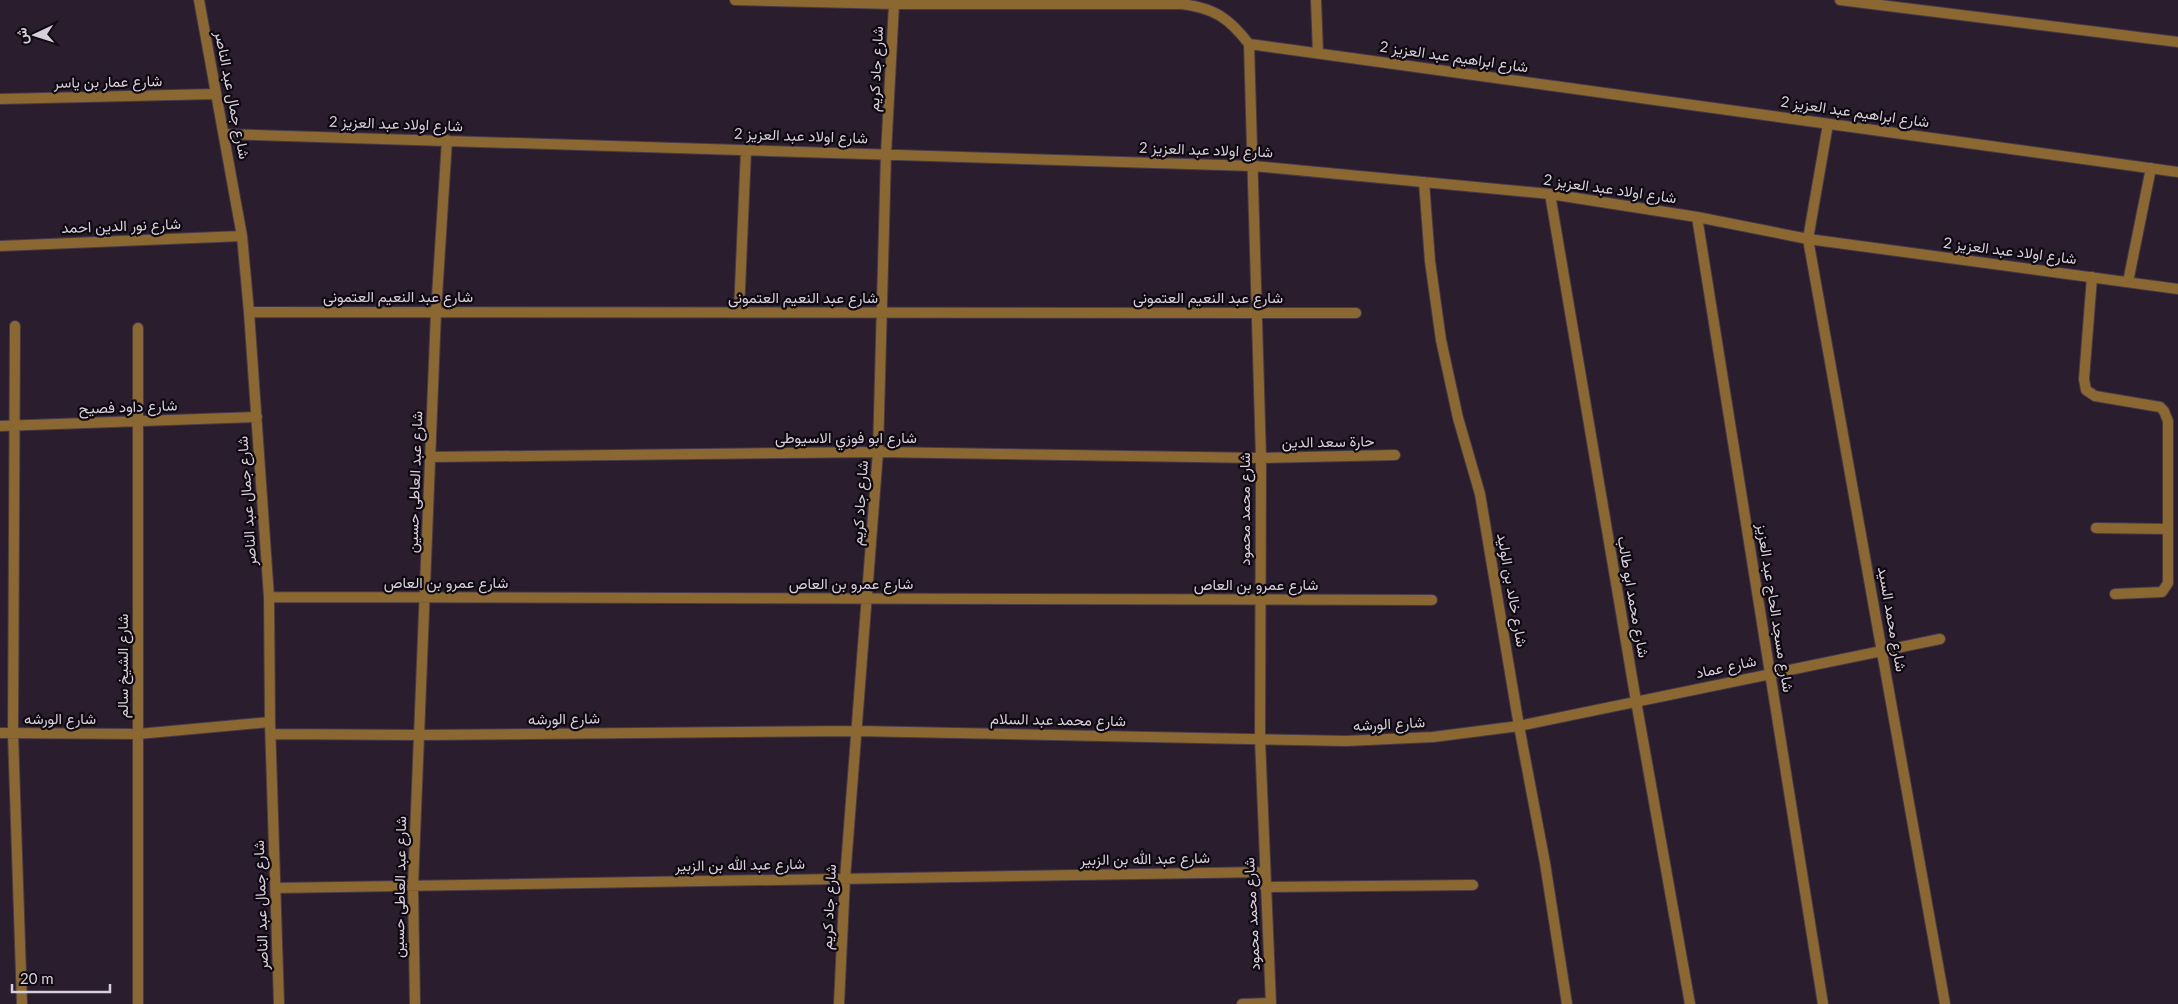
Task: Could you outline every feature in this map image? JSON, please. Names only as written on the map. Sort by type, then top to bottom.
[{"type":"street","name":"شارع جمال عبد الناصر","points":[[198,0],[242,236],[249,312],[269,598],[270,722],[279,1004]]},
{"type":"street","points":[[735,0],[894,4],[1182,4],[1202,7],[1220,15],[1237,27],[1249,44]]},
{"type":"street","points":[[1316,0],[1318,53]]},
{"type":"street","points":[[1840,0],[2178,42]]},
{"type":"street","name":"شارع جاد كريم","points":[[839,1004],[845,879],[878,452],[886,154],[894,4]]},
{"type":"street","name":"شارع ابراهيم عبد العزيز 2","points":[[1249,44],[2178,172]]},
{"type":"street","name":"شارع محمد محمود","points":[[1249,44],[1261,458],[1260,739],[1264,872],[1271,1003]]},
{"type":"street","name":"شارع عمار بن ياسر","points":[[0,99],[216,94]]},
{"type":"street","points":[[1808,239],[1828,124]]},
{"type":"street","name":"شارع اولاد عبد العزيز 2","points":[[224,134],[1253,166],[1550,194],[1698,217],[1808,239],[2178,289]]},
{"type":"street","name":"شارع عبد العاطى حسين","points":[[415,1004],[413,886],[436,312],[447,140]]},
{"type":"street","points":[[739,312],[746,150]]},
{"type":"street","points":[[2128,282],[2151,168]]},
{"type":"street","name":"شارع خالد بن الوليد","points":[[1424,182],[1430,261],[1441,340],[1458,418],[1480,494],[1519,726],[1545,863],[1567,1004]]},
{"type":"street","name":"شارع محمد ابو طالب","points":[[1550,194],[1636,701],[1690,1004]]},
{"type":"street","name":"شارع مسجد الحاج عبد العزيز","points":[[1698,217],[1823,1004]]},
{"type":"street","name":"شارع نور الدين احمد","points":[[0,246],[242,236]]},
{"type":"street","name":"شارع محمد السيد","points":[[1808,239],[1945,1004]]},
{"type":"street","points":[[2092,277],[2084,385],[2086,390],[2095,396],[2154,405],[2164,411],[2168,421],[2168,529],[2173,571],[2162,592],[2115,594]]},
{"type":"street","name":"شارع عبد النعيم العتمونى","points":[[249,312],[1356,313]]},
{"type":"street","points":[[15,326],[13,734],[22,1004]]},
{"type":"street","name":"شارع الشيخ سالم","points":[[138,328],[138,1004]]},
{"type":"street","name":"شارع داود فصيح","points":[[0,426],[256,417]]},
{"type":"street","name":"شارع ابو فوزي الاسيوطى","points":[[431,457],[878,452],[1261,458]]},
{"type":"street","name":"حارة سعد الدين","points":[[1261,458],[1395,455]]},
{"type":"street","points":[[2096,528],[2168,529]]},
{"type":"street","name":"شارع عمرو بن العاص","points":[[269,598],[1432,600]]},
{"type":"street","name":"شارع عماد","points":[[1519,726],[1940,638]]},
{"type":"street","name":"شارع الورشه","points":[[0,733],[138,734],[270,722]]},
{"type":"street","name":"شارع الورشه","points":[[1260,739],[1346,742],[1433,737],[1519,726]]},
{"type":"street","name":"شارع الورشه","points":[[271,734],[420,735],[857,731]]},
{"type":"street","name":"شارع محمد عبد السلام","points":[[857,731],[1260,739]]},
{"type":"street","name":"شارع عبد الله بن الزبير","points":[[276,888],[1264,872]]},
{"type":"street","points":[[1265,887],[1473,885]]},
{"type":"street","points":[[1242,1004],[1271,1003]]}]
